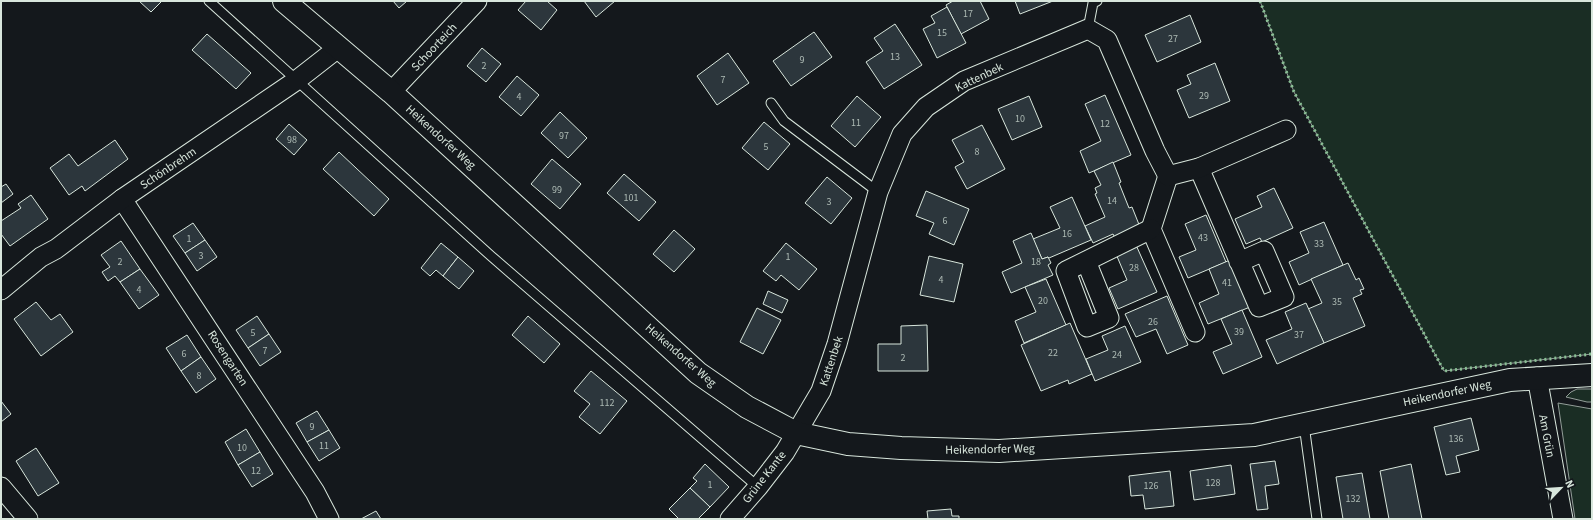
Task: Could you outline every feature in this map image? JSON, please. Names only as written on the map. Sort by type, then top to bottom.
[{"type":"street","name":"Heikendorfer Weg","points":[[284,1],[391,92],[698,373],[746,408],[796,433],[848,444],[901,448],[999,451],[1254,435],[1304,426],[1456,390],[1510,380],[1537,377],[1592,375]]},
{"type":"street","name":"Schoorteich","points":[[391,92],[477,1]]},
{"type":"street","points":[[1088,29],[1106,40],[1155,152],[1168,176],[1151,229],[1195,332]]},
{"type":"street","name":"Kattenbek","points":[[796,433],[821,391],[835,351],[878,192],[902,134],[926,108],[964,81],[1088,29]]},
{"type":"street","name":"Schönbrehm","points":[[1,290],[41,257],[56,249],[122,200],[297,80],[338,48]]},
{"type":"street","points":[[1168,176],[1199,168],[1286,130]]},
{"type":"street","points":[[1199,168],[1239,262]]},
{"type":"street","name":"Rosengarten","points":[[122,200],[289,452],[329,519]]},
{"type":"street","points":[[1086,261],[1151,229]]},
{"type":"street","name":"Am Grün","points":[[1537,377],[1562,519]]},
{"type":"street","name":"Grüne Kante","points":[[730,519],[758,487],[785,452],[796,433]]},
{"type":"street","points":[[1,486],[28,519]]},
{"type":"lane","points":[[209,1],[497,261],[758,487]]},
{"type":"lane","points":[[1088,29],[1094,4],[1097,1]]},
{"type":"lane","points":[[771,103],[784,121],[878,192]]},
{"type":"lane","points":[[1304,426],[1317,519]]},
{"type":"green space","points":[[1260,1],[1592,1],[1592,354],[1444,371],[1294,92]]},
{"type":"green space","points":[[1577,389],[1592,389],[1592,402],[1566,397]]},
{"type":"green space","points":[[1558,403],[1592,409],[1592,519],[1575,519]]},
{"type":"building","points":[[139,1],[162,1],[151,12]]},
{"type":"building","points":[[393,1],[407,1],[399,8]]},
{"type":"building","points":[[526,1],[547,1],[557,10],[541,30],[518,10]]},
{"type":"building","points":[[584,1],[615,1],[596,17]]},
{"type":"building","points":[[953,1],[980,1],[989,19],[961,34],[946,5]]},
{"type":"building","points":[[1015,1],[1053,1],[1020,14]]},
{"type":"building","points":[[947,7],[966,43],[937,58],[923,29],[935,23],[931,16]]},
{"type":"building","points":[[1190,15],[1201,42],[1157,62],[1145,35]]},
{"type":"building","points":[[895,24],[922,65],[884,89],[866,62],[883,51],[874,38]]},
{"type":"building","points":[[814,32],[832,57],[791,86],[773,61]]},
{"type":"building","points":[[207,34],[251,73],[236,89],[192,50]]},
{"type":"building","points":[[482,48],[501,64],[486,82],[467,66]]},
{"type":"building","points":[[728,53],[749,83],[717,105],[697,76]]},
{"type":"building","points":[[1215,63],[1230,101],[1189,118],[1177,90],[1191,84],[1187,75]]},
{"type":"building","points":[[517,76],[539,95],[521,116],[499,97]]},
{"type":"building","points":[[1105,95],[1131,155],[1089,173],[1080,151],[1101,141],[1085,104]]},
{"type":"building","points":[[857,96],[881,117],[855,147],[831,126]]},
{"type":"building","points":[[1029,96],[1042,127],[1012,140],[998,109]]},
{"type":"building","points":[[560,112],[587,138],[568,158],[541,133]]},
{"type":"building","points":[[764,122],[790,144],[768,170],[742,148]]},
{"type":"building","points":[[289,124],[307,140],[294,155],[276,139]]},
{"type":"building","points":[[982,125],[1005,169],[967,189],[955,167],[964,162],[952,140]]},
{"type":"building","points":[[115,140],[128,159],[85,191],[82,186],[69,195],[50,168],[69,154],[78,166]]},
{"type":"building","points":[[339,152],[389,199],[374,216],[323,169]]},
{"type":"building","points":[[552,159],[581,184],[560,209],[531,184]]},
{"type":"building","points":[[1113,162],[1121,182],[1119,183],[1129,208],[1132,207],[1140,227],[1115,238],[1113,234],[1093,243],[1085,226],[1105,217],[1095,194],[1097,193],[1095,188],[1101,185],[1094,171]]},
{"type":"building","points":[[624,174],[656,202],[639,221],[607,193]]},
{"type":"building","points":[[827,177],[852,198],[831,224],[805,203]]},
{"type":"building","points":[[6,184],[13,194],[1,203],[1,187]]},
{"type":"building","points":[[1274,188],[1293,228],[1262,242],[1260,238],[1246,244],[1235,219],[1262,207],[1257,196]]},
{"type":"building","points":[[926,191],[969,209],[954,245],[929,234],[934,223],[916,216]]},
{"type":"building","points":[[31,195],[48,219],[10,246],[1,234],[1,221],[21,208],[18,204]]},
{"type":"building","points":[[1072,197],[1091,240],[1049,258],[1042,259],[1033,239],[1060,228],[1050,207]]},
{"type":"building","points":[[1206,215],[1226,262],[1188,278],[1179,257],[1196,250],[1185,224]]},
{"type":"building","points":[[1324,222],[1343,265],[1299,285],[1289,262],[1309,253],[1300,232]]},
{"type":"building","points":[[193,223],[205,240],[185,253],[173,236]]},
{"type":"building","points":[[674,230],[695,249],[674,272],[653,254]]},
{"type":"building","points":[[1031,233],[1042,259],[1048,257],[1051,263],[1048,265],[1053,275],[1011,293],[1002,272],[1022,263],[1013,241]]},
{"type":"building","points":[[205,240],[217,257],[197,271],[185,253]]},
{"type":"building","points":[[121,241],[140,269],[120,282],[115,276],[108,281],[102,272],[110,267],[101,255]]},
{"type":"building","points":[[441,243],[458,257],[443,276],[436,270],[430,276],[421,268]]},
{"type":"building","points":[[786,243],[817,269],[799,290],[781,275],[776,281],[763,271]]},
{"type":"building","points":[[1136,245],[1157,292],[1118,309],[1109,288],[1127,280],[1116,254]]},
{"type":"building","points":[[929,256],[963,264],[954,302],[920,295]]},
{"type":"building","points":[[458,257],[474,271],[459,289],[443,276]]},
{"type":"building","points":[[1230,260],[1250,307],[1208,324],[1199,303],[1219,294],[1209,269]]},
{"type":"building","points":[[1348,263],[1356,280],[1359,278],[1364,289],[1360,290],[1362,294],[1353,298],[1365,326],[1324,343],[1308,309],[1322,303],[1311,279]]},
{"type":"building","points":[[140,269],[159,295],[139,309],[120,282]]},
{"type":"building","points":[[1046,279],[1066,325],[1024,343],[1015,321],[1036,312],[1025,287]]},
{"type":"building","points":[[768,291],[788,300],[782,313],[763,304]]},
{"type":"building","points":[[1167,296],[1188,345],[1167,354],[1156,329],[1136,337],[1125,314]]},
{"type":"building","points":[[36,302],[51,320],[60,314],[73,332],[41,356],[14,319]]},
{"type":"building","points":[[1306,303],[1324,343],[1277,364],[1266,340],[1292,329],[1285,312]]},
{"type":"building","points":[[757,308],[781,320],[763,354],[740,342]]},
{"type":"building","points":[[1242,310],[1262,357],[1223,374],[1213,352],[1232,344],[1221,319]]},
{"type":"building","points":[[257,316],[269,334],[248,348],[236,330]]},
{"type":"building","points":[[528,316],[560,344],[544,363],[512,335]]},
{"type":"building","points":[[1070,323],[1092,374],[1069,384],[1068,380],[1041,391],[1021,345]]},
{"type":"building","points":[[927,325],[928,371],[878,371],[878,344],[901,344],[901,326]]},
{"type":"building","points":[[1125,326],[1141,362],[1095,381],[1086,359],[1108,350],[1102,336]]},
{"type":"building","points":[[269,334],[281,352],[260,366],[248,348]]},
{"type":"building","points":[[187,335],[201,357],[181,371],[166,348]]},
{"type":"building","points":[[201,357],[216,379],[196,393],[181,371]]},
{"type":"building","points":[[591,371],[627,401],[600,434],[579,417],[590,404],[574,391]]},
{"type":"building","points":[[1,401],[11,414],[1,422]]},
{"type":"building","points":[[317,411],[329,430],[307,442],[296,423]]},
{"type":"building","points":[[1471,418],[1479,450],[1456,456],[1460,472],[1446,475],[1434,427]]},
{"type":"building","points":[[246,429],[260,452],[238,465],[225,442]]},
{"type":"building","points":[[329,430],[340,448],[319,461],[307,442]]},
{"type":"building","points":[[36,448],[59,483],[38,496],[16,461]]},
{"type":"building","points":[[260,452],[273,474],[252,487],[238,465]]},
{"type":"building","points":[[1275,461],[1279,484],[1265,486],[1268,509],[1257,510],[1250,464]]},
{"type":"building","points":[[705,464],[729,487],[710,507],[690,488],[697,481],[693,478]]},
{"type":"building","points":[[1411,464],[1422,519],[1389,519],[1380,471]]},
{"type":"building","points":[[1231,465],[1235,494],[1194,500],[1190,471]]},
{"type":"building","points":[[1170,471],[1174,506],[1145,509],[1143,495],[1131,496],[1129,476]]},
{"type":"building","points":[[1362,473],[1370,519],[1343,519],[1336,477]]},
{"type":"building","points":[[690,488],[710,507],[698,519],[679,519],[669,509]]},
{"type":"building","points":[[951,509],[952,516],[959,516],[959,519],[928,519],[927,511]]},
{"type":"building","points":[[376,511],[381,519],[361,519]]},
{"type":"hedge","points":[[1260,1],[1294,92],[1444,371],[1592,354]]}]
